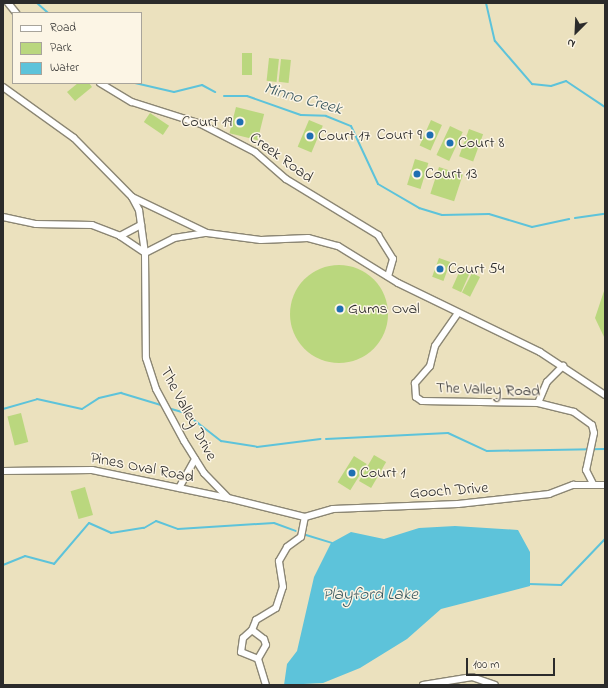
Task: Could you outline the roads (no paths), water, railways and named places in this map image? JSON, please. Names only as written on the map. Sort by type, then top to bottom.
[{"type":"street","points":[[8,3],[15,12]]},
{"type":"street","name":"Creek Road","points":[[102,84],[132,102],[201,124],[255,152],[286,179],[378,235],[393,259],[388,276]]},
{"type":"street","points":[[3,87],[74,138],[132,197],[207,233]]},
{"type":"street","points":[[132,197],[141,225],[145,253]]},
{"type":"street","points":[[3,217],[36,224],[92,225],[120,236],[145,253]]},
{"type":"street","points":[[120,236],[141,225]]},
{"type":"street","points":[[145,253],[174,238],[207,233],[261,240],[308,238],[338,246],[388,276],[563,366],[605,395]]},
{"type":"street","name":"The Valley Drive","points":[[145,253],[146,358],[168,412],[195,459],[228,498]]},
{"type":"street","name":"The Valley Road","points":[[458,313],[435,346],[430,366],[415,383],[416,397],[422,401],[538,403],[574,412],[592,425],[592,443],[586,470],[594,484]]},
{"type":"street","points":[[538,403],[547,382],[563,366]]},
{"type":"street","points":[[179,488],[195,459]]},
{"type":"street","name":"Pines Oval Road","points":[[3,471],[92,470],[228,498]]},
{"type":"street","name":"Gooch Drive","points":[[305,517],[333,509],[515,499],[594,484],[605,485]]},
{"type":"street","points":[[228,498],[305,517],[301,537],[287,547],[278,561],[283,583],[276,608],[256,620],[252,630],[243,638],[241,652],[258,659]]},
{"type":"street","points":[[252,630],[264,639],[266,645],[258,659],[266,685]]},
{"type":"street","points":[[423,685],[472,677],[495,685]]},
{"type":"water","name":"Playford Lake","points":[[455,526],[518,530],[530,552],[530,586],[441,609],[407,639],[360,668],[323,683],[284,685],[287,664],[297,651],[314,577],[331,543],[351,532],[384,539],[419,528]]},
{"type":"waterway","name":"Minno Creek","points":[[37,3],[47,12]]},
{"type":"waterway","points":[[486,3],[495,41],[532,84],[551,86],[566,81],[605,107]]},
{"type":"waterway","name":"Minno Creek","points":[[139,84],[174,92],[202,85],[215,92]]},
{"type":"waterway","name":"Minno Creek","points":[[224,96],[247,96],[301,115],[326,116],[351,126],[378,184],[419,208],[442,215],[489,214],[532,227],[569,219]]},
{"type":"waterway","name":"Minno Creek","points":[[575,218],[605,214]]},
{"type":"waterway","points":[[3,409],[37,399],[82,409],[99,398],[121,393],[164,406]]},
{"type":"waterway","points":[[168,408],[185,413],[221,441],[257,447],[320,439]]},
{"type":"waterway","points":[[326,439],[448,433],[487,451],[605,449]]},
{"type":"waterway","points":[[3,565],[25,556],[54,564],[89,523],[111,533],[144,528],[156,521],[178,529],[274,523],[296,531]]},
{"type":"waterway","points":[[306,535],[332,543]]},
{"type":"waterway","points":[[529,584],[561,585],[605,539]]},
{"type":"place","name":"Court 19","points":[[240,122]]},
{"type":"place","name":"Court 9","points":[[430,135]]},
{"type":"place","name":"Court 17","points":[[310,136]]},
{"type":"place","name":"Court 8","points":[[450,143]]},
{"type":"place","name":"Court 13","points":[[417,174]]},
{"type":"place","name":"Court 54","points":[[440,269]]},
{"type":"place","name":"Gums Oval","points":[[340,309]]},
{"type":"place","name":"Court 1","points":[[352,473]]}]
